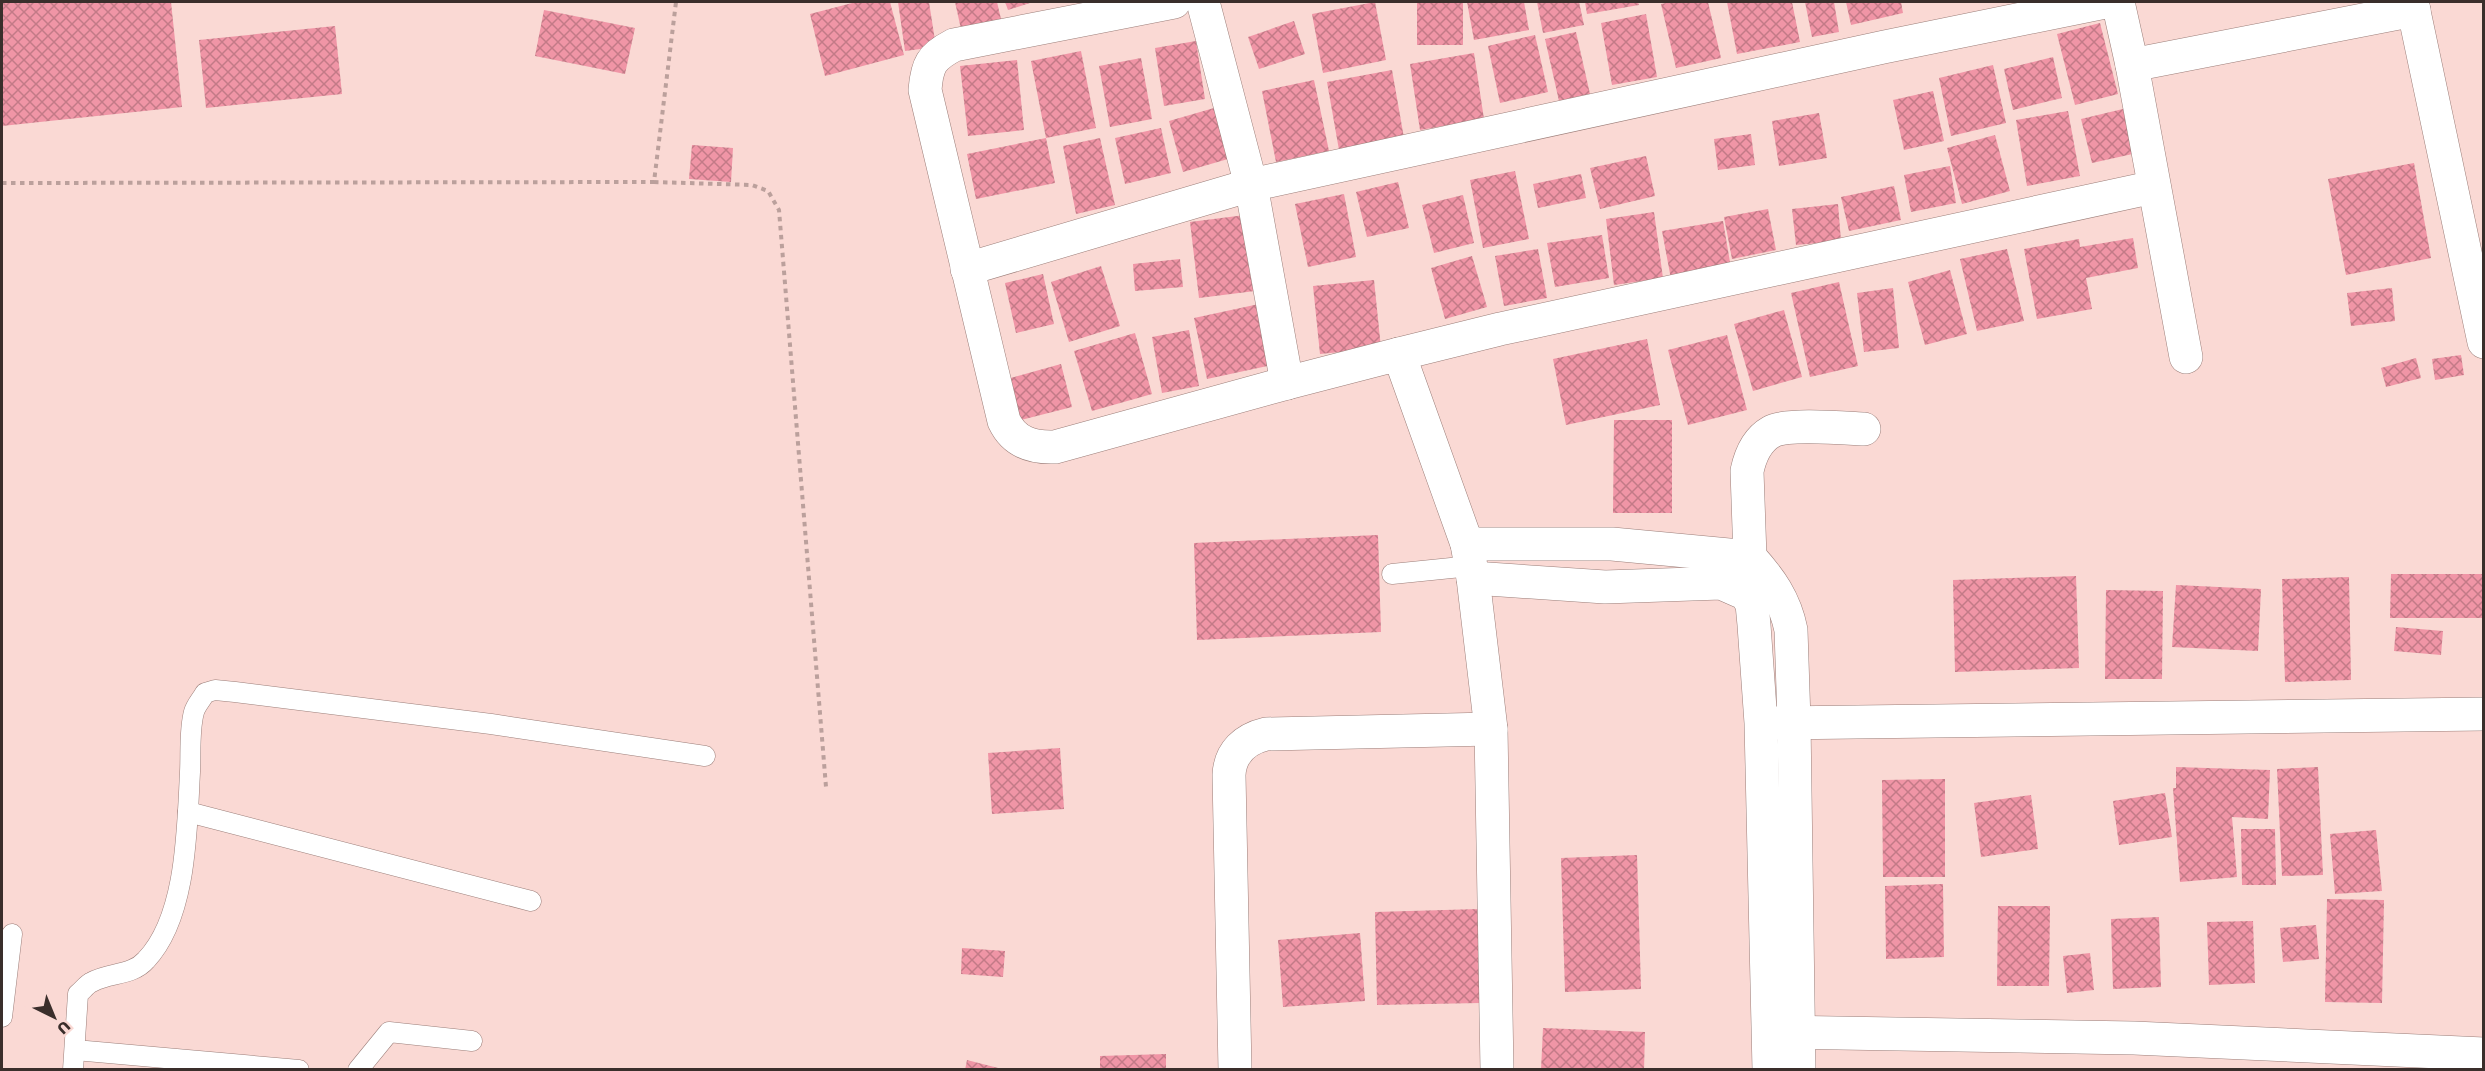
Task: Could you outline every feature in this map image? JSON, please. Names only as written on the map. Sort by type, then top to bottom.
[{"type":"street","points":[[1174,2],[954,45],[941,51],[930,62],[926,72],[925,90],[1004,421],[1014,437],[1032,446],[1055,447],[1287,383],[1500,329],[2154,187]]},
{"type":"street","points":[[1203,2],[1251,185],[1287,383]]},
{"type":"street","points":[[967,269],[1251,185],[1884,47],[2105,2]]},
{"type":"street","points":[[2118,2],[2132,65],[2186,357]]},
{"type":"street","points":[[2132,65],[2413,6],[2484,342]]},
{"type":"street","points":[[1399,354],[1470,563],[1491,729],[1497,1070]]},
{"type":"street","points":[[1746,594],[1750,557],[1747,471],[1749,461],[1758,444],[1772,431],[1800,428],[1864,429]]},
{"type":"street","points":[[1470,563],[1612,544],[1750,557],[1776,589],[1788,615],[1791,630],[1794,721],[1783,1031],[1769,1070]]},
{"type":"street","points":[[1605,586],[1612,544]]},
{"type":"street","points":[[1470,563],[1605,586],[1720,583],[1746,594],[1752,604],[1754,625],[1783,1031],[1799,1070]]},
{"type":"street","points":[[1761,723],[2484,714]]},
{"type":"street","points":[[1235,1070],[1229,765],[1237,751],[1250,739],[1266,734],[1491,729]]},
{"type":"street","points":[[1783,1031],[2134,1038],[2484,1054]]},
{"type":"lane","points":[[1392,574],[1470,563]]},
{"type":"lane","points":[[299,1070],[74,1060],[78,994],[91,982],[136,970],[159,943],[173,912],[188,812],[194,713],[205,693],[215,690],[490,724],[705,756]]},
{"type":"lane","points":[[188,812],[531,901]]},
{"type":"lane","points":[[2,1017],[12,934]]},
{"type":"lane","points":[[358,1070],[389,1032],[472,1041]]},
{"type":"path","points":[[654,182],[676,2]]},
{"type":"path","points":[[2,183],[654,182],[752,185],[768,191],[775,199],[779,210],[826,787]]},
{"type":"building","points":[[2,2],[171,2],[182,107],[2,126]]},
{"type":"building","points":[[856,2],[890,2],[904,55],[825,76],[810,14]]},
{"type":"building","points":[[898,2],[929,2],[936,47],[905,51]]},
{"type":"building","points":[[955,2],[997,2],[1001,19],[961,29]]},
{"type":"building","points":[[1005,2],[1033,2],[1008,10]]},
{"type":"building","points":[[1375,2],[1386,60],[1323,73],[1312,14]]},
{"type":"building","points":[[1467,2],[1524,2],[1529,30],[1474,40]]},
{"type":"building","points":[[1537,2],[1579,2],[1584,25],[1543,33]]},
{"type":"building","points":[[1585,2],[1638,2],[1639,5],[1587,14]]},
{"type":"building","points":[[1708,2],[1721,58],[1676,68],[1661,4]]},
{"type":"building","points":[[1727,2],[1792,2],[1800,42],[1737,54]]},
{"type":"building","points":[[1805,2],[1834,2],[1839,32],[1812,37]]},
{"type":"building","points":[[1846,2],[1901,2],[1903,13],[1851,25]]},
{"type":"building","points":[[1417,3],[1463,3],[1463,45],[1417,45]]},
{"type":"building","points":[[544,10],[635,28],[625,74],[535,56]]},
{"type":"building","points":[[1646,14],[1657,77],[1612,85],[1601,23]]},
{"type":"building","points":[[1294,21],[1305,54],[1259,69],[1248,37]]},
{"type":"building","points":[[2100,23],[2118,94],[2075,105],[2057,34]]},
{"type":"building","points":[[335,26],[342,94],[206,108],[199,40]]},
{"type":"building","points":[[1576,32],[1590,94],[1559,101],[1545,39]]},
{"type":"building","points":[[1535,35],[1548,92],[1500,103],[1488,46]]},
{"type":"building","points":[[1196,41],[1205,99],[1164,106],[1155,48]]},
{"type":"building","points":[[1081,51],[1096,128],[1046,138],[1031,61]]},
{"type":"building","points":[[1474,53],[1484,119],[1420,130],[1410,64]]},
{"type":"building","points":[[2053,57],[2062,98],[2013,110],[2004,69]]},
{"type":"building","points":[[1141,58],[1152,119],[1110,127],[1099,66]]},
{"type":"building","points":[[1017,60],[1024,130],[968,136],[960,66]]},
{"type":"building","points":[[1993,65],[2006,123],[1951,136],[1939,78]]},
{"type":"building","points":[[1392,70],[1404,138],[1339,150],[1327,82]]},
{"type":"building","points":[[1314,80],[1329,151],[1276,162],[1262,91]]},
{"type":"building","points":[[1933,91],[1944,141],[1904,150],[1893,100]]},
{"type":"building","points":[[1214,108],[1228,159],[1183,172],[1169,121]]},
{"type":"building","points":[[2127,108],[2137,153],[2092,163],[2081,119]]},
{"type":"building","points":[[2068,111],[2080,176],[2027,186],[2016,120]]},
{"type":"building","points":[[1819,113],[1827,158],[1779,166],[1772,121]]},
{"type":"building","points":[[1161,128],[1171,173],[1125,184],[1115,138]]},
{"type":"building","points":[[1751,134],[1755,165],[1718,170],[1714,139]]},
{"type":"building","points":[[1995,135],[2010,191],[1962,204],[1947,148]]},
{"type":"building","points":[[1046,138],[1055,183],[976,199],[967,154]]},
{"type":"building","points":[[1100,138],[1115,205],[1076,214],[1063,146]]},
{"type":"building","points":[[692,145],[733,148],[731,182],[689,179]]},
{"type":"building","points":[[1646,156],[1655,196],[1600,209],[1590,168]]},
{"type":"building","points":[[2414,163],[2431,258],[2346,275],[2328,179]]},
{"type":"building","points":[[1950,166],[1956,203],[1911,212],[1904,175]]},
{"type":"building","points":[[1515,171],[1529,239],[1483,248],[1470,180]]},
{"type":"building","points":[[1581,174],[1586,198],[1538,208],[1533,184]]},
{"type":"building","points":[[1398,182],[1409,228],[1367,237],[1356,192]]},
{"type":"building","points":[[1894,186],[1901,220],[1849,231],[1841,197]]},
{"type":"building","points":[[1344,194],[1356,257],[1308,267],[1295,204]]},
{"type":"building","points":[[1463,195],[1474,243],[1434,253],[1422,205]]},
{"type":"building","points":[[1838,204],[1841,241],[1796,245],[1792,209]]},
{"type":"building","points":[[1768,209],[1776,250],[1732,259],[1724,217]]},
{"type":"building","points":[[1654,212],[1663,278],[1614,285],[1606,219]]},
{"type":"building","points":[[1245,215],[1255,291],[1199,298],[1190,222]]},
{"type":"building","points":[[1723,221],[1731,268],[1671,279],[1662,231]]},
{"type":"building","points":[[1602,235],[1609,278],[1555,287],[1547,243]]},
{"type":"building","points":[[2133,238],[2138,268],[2086,278],[2092,309],[2037,319],[2024,249],[2079,239],[2080,247]]},
{"type":"building","points":[[1538,249],[1547,298],[1504,306],[1495,256]]},
{"type":"building","points":[[2007,249],[2024,321],[1977,331],[1960,259]]},
{"type":"building","points":[[1472,256],[1487,307],[1445,319],[1431,268]]},
{"type":"building","points":[[1180,259],[1183,287],[1135,291],[1133,264]]},
{"type":"building","points":[[1101,266],[1120,326],[1069,342],[1051,282]]},
{"type":"building","points":[[1950,270],[1967,334],[1925,345],[1908,282]]},
{"type":"building","points":[[1043,274],[1054,324],[1016,333],[1005,283]]},
{"type":"building","points":[[1374,280],[1381,348],[1320,354],[1313,286]]},
{"type":"building","points":[[1839,282],[1858,366],[1810,377],[1791,293]]},
{"type":"building","points":[[1893,288],[1899,348],[1864,352],[1857,293]]},
{"type":"building","points":[[2392,288],[2395,321],[2351,326],[2347,293]]},
{"type":"building","points":[[1259,304],[1272,365],[1207,379],[1194,318]]},
{"type":"building","points":[[1784,310],[1802,377],[1753,391],[1734,324]]},
{"type":"building","points":[[1189,330],[1199,386],[1162,393],[1152,337]]},
{"type":"building","points":[[1135,333],[1152,394],[1092,411],[1074,351]]},
{"type":"building","points":[[1727,335],[1747,410],[1688,425],[1668,350]]},
{"type":"building","points":[[1647,339],[1660,405],[1566,425],[1553,359]]},
{"type":"building","points":[[2461,355],[2464,375],[2435,380],[2432,359]]},
{"type":"building","points":[[2416,358],[2421,378],[2386,387],[2381,368]]},
{"type":"building","points":[[1061,364],[1072,407],[1017,421],[1007,379]]},
{"type":"building","points":[[1614,420],[1672,420],[1672,513],[1613,513]]},
{"type":"building","points":[[1378,535],[1381,632],[1197,640],[1194,543]]},
{"type":"building","points":[[2391,574],[2484,574],[2484,618],[2390,618]]},
{"type":"building","points":[[2076,576],[2079,668],[1955,672],[1953,580]]},
{"type":"building","points":[[2349,577],[2351,680],[2285,682],[2282,579]]},
{"type":"building","points":[[2176,585],[2261,589],[2258,651],[2172,647]]},
{"type":"building","points":[[2106,590],[2163,591],[2162,679],[2105,679]]},
{"type":"building","points":[[2396,627],[2443,631],[2441,655],[2394,651]]},
{"type":"building","points":[[1060,748],[1064,809],[992,814],[988,753]]},
{"type":"building","points":[[2176,767],[2270,770],[2268,819],[2232,817],[2237,877],[2180,882],[2173,788],[2176,788]]},
{"type":"building","points":[[2318,767],[2323,875],[2282,876],[2277,769]]},
{"type":"building","points":[[1945,779],[1945,877],[1883,877],[1882,780]]},
{"type":"building","points":[[2165,793],[2172,837],[2119,845],[2113,801]]},
{"type":"building","points":[[2031,795],[2038,849],[1981,857],[1974,803]]},
{"type":"building","points":[[2241,829],[2275,829],[2276,885],[2242,885]]},
{"type":"building","points":[[2376,830],[2382,891],[2335,894],[2330,834]]},
{"type":"building","points":[[1637,855],[1641,989],[1565,992],[1561,858]]},
{"type":"building","points":[[1943,884],[1944,957],[1886,959],[1885,886]]},
{"type":"building","points":[[2327,899],[2384,900],[2382,1003],[2325,1002]]},
{"type":"building","points":[[1998,906],[2050,906],[2049,986],[1997,986]]},
{"type":"building","points":[[1479,909],[1480,1003],[1377,1005],[1375,912]]},
{"type":"building","points":[[2159,917],[2161,987],[2113,989],[2111,919]]},
{"type":"building","points":[[2253,921],[2255,983],[2209,985],[2207,922]]},
{"type":"building","points":[[2316,925],[2319,959],[2283,962],[2280,928]]},
{"type":"building","points":[[1360,933],[1365,1001],[1283,1007],[1278,940]]},
{"type":"building","points":[[962,948],[1005,951],[1003,977],[961,974]]},
{"type":"building","points":[[2090,953],[2094,990],[2067,993],[2063,956]]},
{"type":"building","points":[[1543,1028],[1645,1032],[1644,1070],[1541,1070]]},
{"type":"building","points":[[1166,1054],[1166,1070],[1100,1070],[1100,1056]]},
{"type":"building","points":[[967,1060],[1002,1069],[1002,1070],[965,1070]]}]
